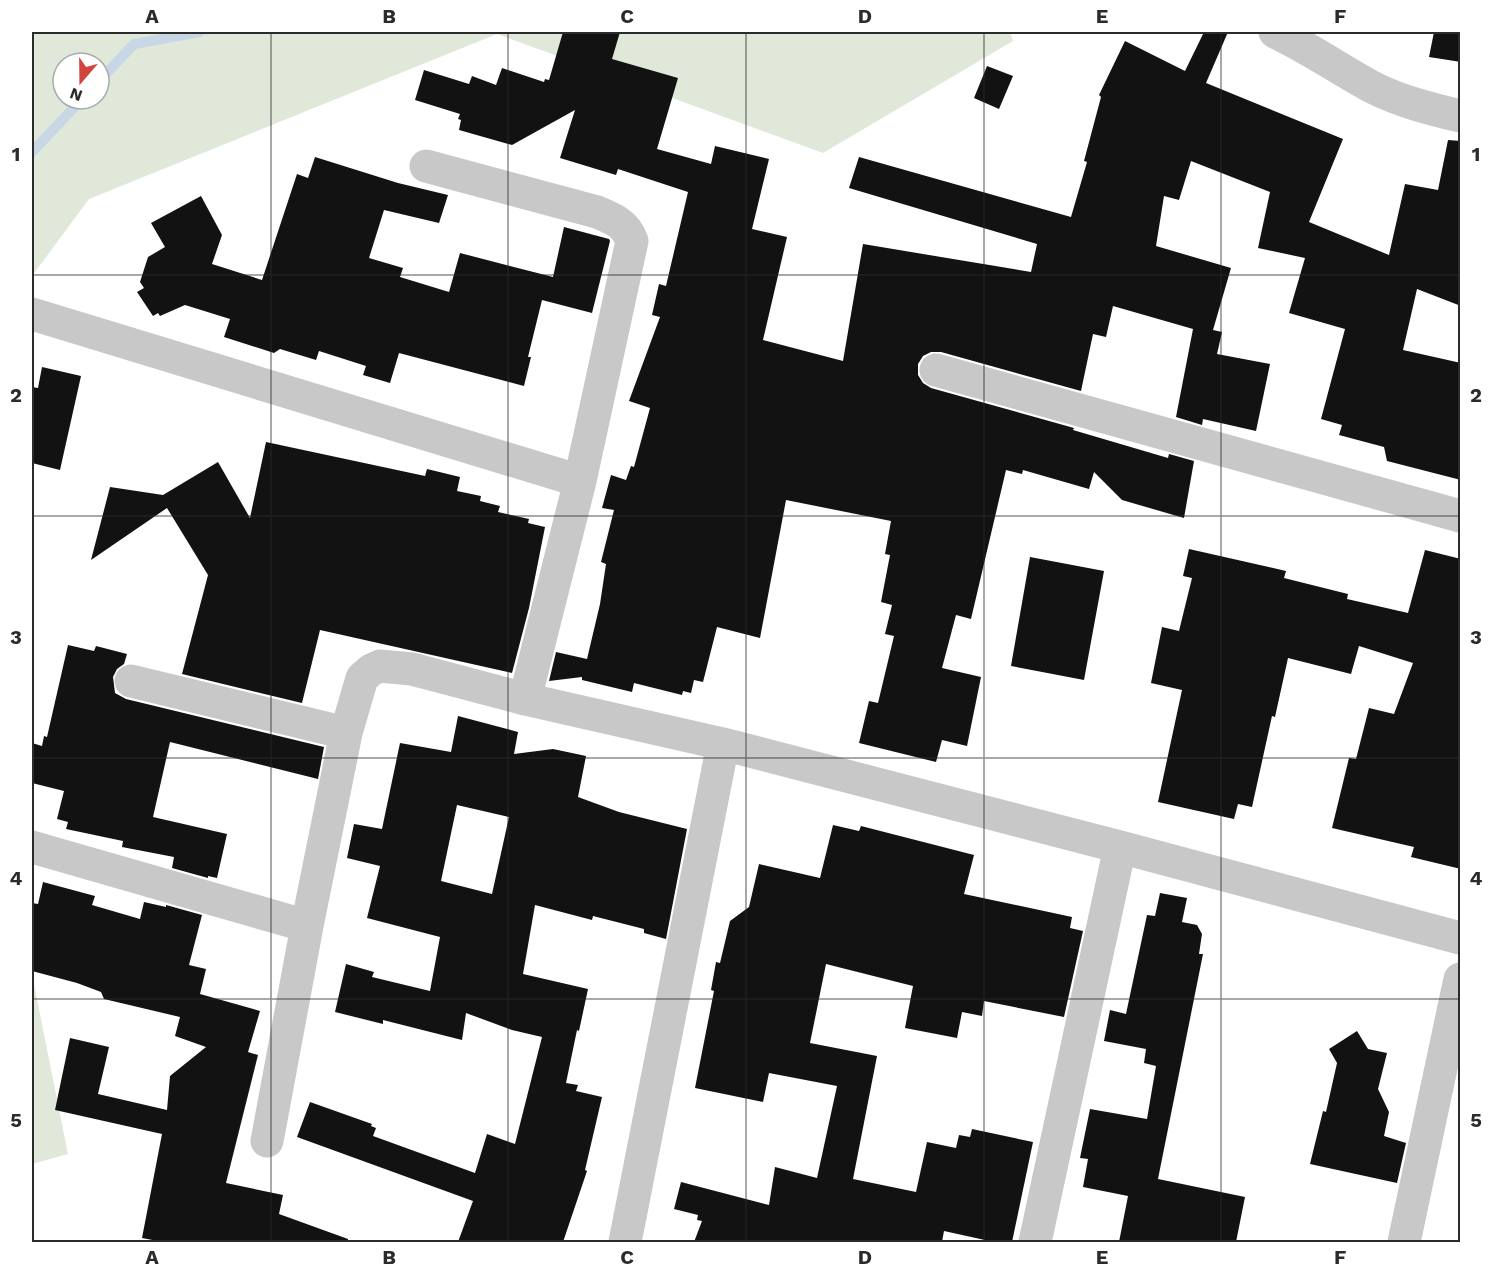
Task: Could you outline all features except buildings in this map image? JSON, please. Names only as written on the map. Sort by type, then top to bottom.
[{"type":"street","points":[[1275,32],[1301,44],[1374,88],[1432,109],[1461,116]]},
{"type":"street","points":[[426,166],[597,212],[617,220],[628,230],[632,242],[580,481],[525,699]]},
{"type":"street","points":[[32,314],[580,481]]},
{"type":"street","points":[[936,370],[1461,516]]},
{"type":"street","points":[[267,1141],[346,733],[362,678],[380,666],[412,669],[525,699],[723,744],[1461,938]]},
{"type":"street","points":[[131,681],[346,733]]},
{"type":"street","points":[[626,1242],[723,744]]},
{"type":"street","points":[[32,847],[307,926]]},
{"type":"street","points":[[1035,1242],[1120,847]]},
{"type":"street","points":[[1404,1242],[1461,980]]},
{"type":"shaded area","points":[[32,32],[1010,32],[1013,41],[823,153],[497,34],[89,199],[32,276]]},
{"type":"shaded area","points":[[32,974],[68,1154],[32,1164]]},
{"type":"waterway","points":[[111,68],[134,44],[200,32]]},
{"type":"waterway","points":[[32,152],[71,111]]}]
